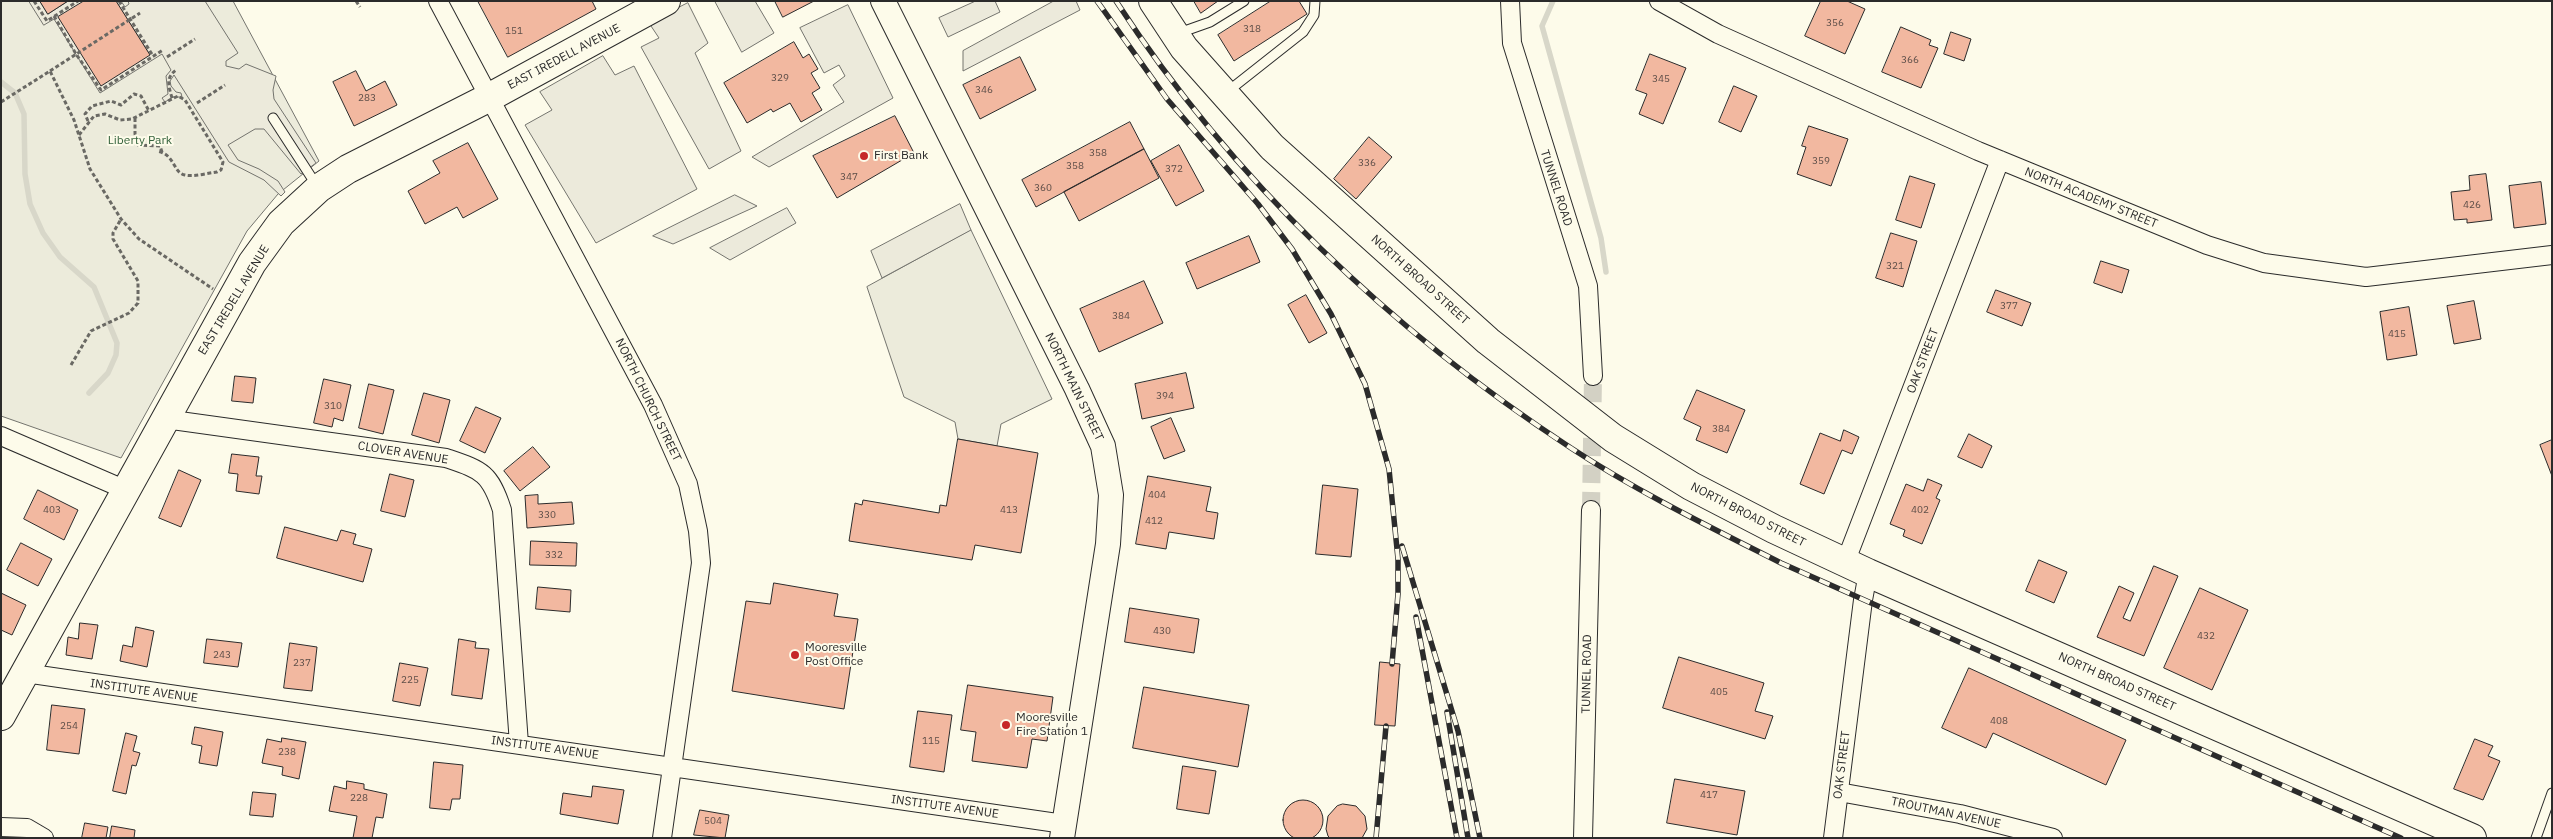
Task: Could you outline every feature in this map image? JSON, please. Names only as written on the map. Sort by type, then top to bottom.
[{"type":"main road","name":"EAST IREDELL AVENUE","points":[[1,716],[252,263],[281,223],[318,188],[348,169],[490,97],[666,1]]},
{"type":"main road","name":"NORTH MAIN STREET","points":[[883,1],[1077,389],[1103,446],[1111,495],[1108,544],[1063,831]]},
{"type":"main road","name":"NORTH BROAD STREET","points":[[1153,1],[1175,35],[1272,147],[1488,341],[1613,438],[1691,486],[1856,568],[2457,835]]},
{"type":"street","name":"NORTH CHURCH STREET","points":[[438,1],[653,405],[688,484],[698,531],[701,563],[662,838]]},
{"type":"street","name":"TUNNEL ROAD","points":[[1510,1],[1512,43],[1588,286],[1593,376]]},
{"type":"street","name":"NORTH ACADEMY STREET","points":[[1659,1],[1718,34],[2000,160],[2207,245],[2264,263],[2366,276],[2552,255]]},
{"type":"street","name":"OAK STREET","points":[[1833,838],[1856,568],[2000,160]]},
{"type":"street","name":"CLOVER AVENUE","points":[[165,419],[446,458],[478,470],[495,487],[502,510],[519,744]]},
{"type":"street","points":[[1,436],[126,490]]},
{"type":"street","name":"TUNNEL ROAD","points":[[1583,838],[1590,510]]},
{"type":"street","name":"INSTITUTE AVENUE","points":[[25,674],[672,767],[1063,831]]},
{"type":"street","name":"TROUTMAN AVENUE","points":[[1838,792],[1960,814],[2053,838]]},
{"type":"street","points":[[1,827],[27,828],[44,838]]},
{"type":"lane","points":[[1175,35],[1210,22],[1244,1]]},
{"type":"lane","points":[[1225,94],[1303,32],[1314,15],[1315,1]]},
{"type":"lane","points":[[273,118],[318,188]]},
{"type":"lane","points":[[2536,838],[2552,793]]},
{"type":"path","points":[[34,1],[47,21],[78,1]]},
{"type":"path","points":[[119,1],[153,56]]},
{"type":"path","points":[[356,1],[360,7]]},
{"type":"path","points":[[1,102],[140,13]]},
{"type":"path","points":[[54,16],[76,54],[101,90],[163,50]]},
{"type":"path","points":[[167,57],[195,38]]},
{"type":"path","points":[[172,98],[168,82],[172,73],[176,70]]},
{"type":"path","points":[[50,71],[74,120],[84,155],[95,180],[121,220],[139,239],[217,291]]},
{"type":"path","points":[[197,103],[225,85]]},
{"type":"path","points":[[88,121],[85,114],[92,106],[110,101],[121,105],[134,94],[140,96],[149,111]]},
{"type":"path","points":[[79,134],[94,116],[105,114],[124,120],[135,118],[178,96],[185,100],[221,157],[223,166],[217,172],[183,175],[173,160],[162,152],[157,151]]},
{"type":"path","points":[[135,118],[135,134],[138,144],[160,146],[162,152]]},
{"type":"path","points":[[71,365],[87,337],[96,328],[124,316],[134,309],[139,294],[138,281],[133,270],[115,246],[112,233],[121,220]]},
{"type":"green space","name":"Liberty Park","points":[[1,1],[233,1],[319,161],[278,194],[247,231],[121,458],[1,416]]},
{"type":"green space","points":[[971,230],[1052,399],[1001,424],[997,446],[958,439],[955,422],[904,397],[867,287]]},
{"type":"shaded area","points":[[29,1],[40,1],[48,14],[68,1],[84,1],[150,55],[116,1],[121,1],[125,7],[129,4],[128,1],[205,1],[238,53],[226,61],[226,66],[239,69],[246,64],[276,76],[273,90],[274,99],[316,163],[301,174],[264,129],[255,129],[228,145],[238,160],[259,169],[278,181],[285,192],[281,196],[264,180],[229,162],[174,75],[170,81],[171,86],[176,92],[181,93],[182,97],[173,97],[165,102],[162,98],[168,94],[166,76],[171,70],[162,54],[100,93],[54,19],[44,25]]},
{"type":"shaded area","points":[[715,1],[755,1],[774,33],[742,52]]},
{"type":"shaded area","points":[[976,1],[995,1],[1000,12],[948,37],[939,18]]},
{"type":"shaded area","points":[[1054,1],[1076,1],[1080,10],[963,71],[963,51]]},
{"type":"shaded area","points":[[688,3],[708,43],[695,53],[741,151],[709,169],[641,47],[659,38],[649,23]]},
{"type":"shaded area","points":[[848,5],[893,98],[769,167],[752,157],[844,102],[833,85],[845,76],[839,65],[824,73],[800,28]]},
{"type":"shaded area","points":[[603,56],[615,75],[634,66],[697,189],[596,243],[525,125],[552,110],[540,92]]},
{"type":"shaded area","points":[[735,195],[757,206],[673,244],[653,236]]},
{"type":"shaded area","points":[[960,204],[971,230],[882,278],[871,251]]},
{"type":"shaded area","points":[[787,208],[796,223],[730,260],[710,248]]},
{"type":"building","points":[[40,1],[68,1],[48,14]]},
{"type":"building","points":[[84,1],[116,1],[150,55],[101,86],[58,17]]},
{"type":"building","points":[[478,1],[592,1],[596,9],[508,57]]},
{"type":"building","points":[[775,1],[814,1],[783,17]]},
{"type":"building","points":[[1194,1],[1218,1],[1201,13]]},
{"type":"building","points":[[1271,1],[1299,1],[1307,14],[1234,61],[1218,35]]},
{"type":"building","points":[[1821,1],[1847,1],[1865,9],[1845,54],[1805,36]]},
{"type":"building","points":[[1901,27],[1931,40],[1929,45],[1938,48],[1921,88],[1882,72]]},
{"type":"building","points":[[1951,32],[1971,39],[1964,61],[1944,54]]},
{"type":"building","points":[[794,42],[803,58],[809,54],[818,69],[811,73],[820,88],[812,93],[822,110],[801,122],[790,103],[773,112],[771,109],[747,123],[724,83]]},
{"type":"building","points":[[1650,54],[1686,68],[1663,124],[1639,114],[1647,94],[1636,90]]},
{"type":"building","points":[[1020,57],[1036,90],[980,119],[963,85]]},
{"type":"building","points":[[356,71],[366,91],[385,81],[397,105],[354,126],[333,82]]},
{"type":"building","points":[[1734,86],[1757,96],[1741,132],[1719,122]]},
{"type":"building","points":[[895,116],[914,153],[837,198],[813,156]]},
{"type":"building","points":[[1130,122],[1144,149],[1036,207],[1022,180]]},
{"type":"building","points":[[1809,126],[1848,139],[1831,186],[1797,174],[1806,147],[1802,146]]},
{"type":"building","points":[[1369,137],[1392,157],[1356,199],[1334,179]]},
{"type":"building","points":[[468,143],[498,199],[463,218],[457,207],[425,224],[408,191],[440,173],[433,161]]},
{"type":"building","points":[[1179,145],[1204,191],[1176,206],[1151,161]]},
{"type":"building","points":[[1144,149],[1159,178],[1079,221],[1064,192]]},
{"type":"building","points":[[2486,174],[2492,220],[2467,223],[2467,219],[2454,220],[2451,192],[2470,190],[2469,176]]},
{"type":"building","points":[[1910,176],[1935,184],[1921,228],[1896,220]]},
{"type":"building","points":[[2541,182],[2546,224],[2514,228],[2509,186]]},
{"type":"building","points":[[1891,233],[1917,241],[1903,287],[1876,278]]},
{"type":"building","points":[[1249,236],[1260,262],[1197,289],[1186,263]]},
{"type":"building","points":[[2101,261],[2129,270],[2122,293],[2094,283]]},
{"type":"building","points":[[1144,281],[1163,323],[1099,352],[1080,309]]},
{"type":"building","points":[[1996,290],[2031,303],[2022,326],[1987,312]]},
{"type":"building","points":[[1306,295],[1327,333],[1309,343],[1288,305]]},
{"type":"building","points":[[2474,301],[2481,339],[2454,344],[2447,306]]},
{"type":"building","points":[[2409,307],[2417,355],[2387,360],[2380,312]]},
{"type":"building","points":[[1186,373],[1194,408],[1142,419],[1135,384]]},
{"type":"building","points":[[235,376],[256,378],[253,403],[232,401]]},
{"type":"building","points":[[324,379],[351,385],[343,421],[334,418],[332,427],[314,423]]},
{"type":"building","points":[[369,384],[394,390],[383,434],[359,428]]},
{"type":"building","points":[[1697,390],[1745,410],[1727,453],[1696,440],[1701,427],[1684,419]]},
{"type":"building","points":[[424,393],[450,400],[439,443],[412,435]]},
{"type":"building","points":[[476,407],[501,418],[485,453],[460,441]]},
{"type":"building","points":[[1171,418],[1185,451],[1164,459],[1151,427]]},
{"type":"building","points":[[1844,430],[1859,437],[1852,454],[1842,450],[1824,494],[1800,484],[1820,433],[1840,441]]},
{"type":"building","points":[[1969,434],[1992,446],[1982,468],[1958,457]]},
{"type":"building","points":[[958,439],[1038,453],[1021,553],[975,545],[972,560],[849,541],[855,503],[862,505],[863,500],[939,513],[940,505],[946,506]]},
{"type":"building","points":[[2552,440],[2552,476],[2540,445]]},
{"type":"building","points":[[533,447],[550,467],[520,491],[504,471]]},
{"type":"building","points":[[232,454],[259,457],[256,476],[262,476],[259,494],[236,491],[238,474],[229,473]]},
{"type":"building","points":[[179,470],[201,480],[181,527],[159,518]]},
{"type":"building","points":[[390,474],[414,480],[405,517],[381,511]]},
{"type":"building","points":[[1148,476],[1211,487],[1206,511],[1218,513],[1214,539],[1169,532],[1166,549],[1136,544]]},
{"type":"building","points":[[1928,479],[1942,485],[1936,498],[1940,500],[1922,544],[1903,536],[1905,530],[1890,524],[1906,484],[1923,491]]},
{"type":"building","points":[[1323,485],[1358,489],[1351,557],[1316,554]]},
{"type":"building","points":[[38,490],[78,510],[64,540],[24,519]]},
{"type":"building","points":[[538,495],[538,504],[572,502],[574,524],[527,528],[525,496]]},
{"type":"building","points":[[285,527],[337,541],[341,530],[356,534],[353,544],[372,549],[363,582],[277,558]]},
{"type":"building","points":[[531,541],[577,543],[576,566],[530,565]]},
{"type":"building","points":[[21,543],[52,559],[38,586],[7,570]]},
{"type":"building","points":[[2039,560],[2067,572],[2054,603],[2026,591]]},
{"type":"building","points":[[2154,566],[2178,576],[2144,656],[2097,637],[2119,586],[2134,593],[2123,618],[2130,621]]},
{"type":"building","name":"Mooresville Post Office","points":[[774,583],[838,594],[834,616],[858,619],[844,709],[732,691],[746,601],[770,604]]},
{"type":"building","points":[[538,587],[571,590],[570,612],[536,609]]},
{"type":"building","points":[[2200,588],[2248,610],[2212,690],[2164,668]]},
{"type":"building","points":[[1,593],[26,605],[12,635],[1,630]]},
{"type":"building","points":[[1130,608],[1199,619],[1194,653],[1125,642]]},
{"type":"building","points":[[80,623],[98,625],[92,659],[66,655],[68,637],[78,639]]},
{"type":"building","points":[[136,627],[154,631],[147,667],[120,661],[123,645],[132,647]]},
{"type":"building","points":[[207,639],[242,643],[238,667],[204,663]]},
{"type":"building","points":[[459,639],[476,642],[475,648],[489,649],[482,699],[452,695]]},
{"type":"building","points":[[290,643],[317,647],[312,691],[284,688]]},
{"type":"building","points":[[1679,657],[1764,683],[1755,711],[1773,716],[1765,739],[1663,708]]},
{"type":"building","points":[[1380,662],[1400,664],[1395,726],[1375,725]]},
{"type":"building","points":[[400,663],[428,668],[420,706],[393,701]]},
{"type":"building","points":[[1969,668],[2126,740],[2106,785],[1993,733],[1986,748],[1942,728]]},
{"type":"building","points":[[968,685],[1053,697],[1047,741],[1032,739],[1027,768],[972,761],[976,732],[961,730]]},
{"type":"building","points":[[1144,687],[1249,705],[1238,767],[1133,748]]},
{"type":"building","points":[[52,705],[85,709],[79,754],[47,750]]},
{"type":"building","points":[[918,711],[952,715],[944,772],[910,767]]},
{"type":"building","points":[[195,727],[223,732],[217,766],[199,763],[202,746],[192,744]]},
{"type":"building","points":[[126,733],[137,736],[133,751],[140,753],[136,766],[132,765],[126,794],[113,791]]},
{"type":"building","points":[[282,738],[306,742],[299,779],[282,775],[283,767],[262,763],[267,739],[281,742]]},
{"type":"building","points":[[2475,739],[2493,746],[2488,756],[2500,761],[2483,800],[2454,789]]},
{"type":"building","points":[[434,762],[463,765],[460,799],[452,799],[450,810],[430,808]]},
{"type":"building","points":[[1183,766],[1216,771],[1209,814],[1177,809]]},
{"type":"building","points":[[1675,779],[1745,791],[1737,835],[1667,823]]},
{"type":"building","points":[[347,781],[364,784],[364,789],[387,794],[383,818],[376,817],[372,838],[353,838],[357,816],[329,811],[334,786],[346,789]]},
{"type":"building","points":[[593,786],[624,790],[618,824],[560,814],[563,793],[591,797]]},
{"type":"building","points":[[253,792],[276,794],[273,817],[250,815]]},
{"type":"building","points":[[1307,800],[1314,803],[1320,809],[1323,820],[1322,828],[1314,837],[1307,840],[1299,840],[1292,837],[1284,828],[1283,816],[1286,809],[1295,801]]},
{"type":"building","points":[[1343,804],[1356,806],[1365,816],[1367,829],[1362,838],[1330,838],[1328,836],[1326,829],[1328,816],[1337,806]]},
{"type":"building","points":[[700,810],[729,815],[725,838],[694,835]]},
{"type":"building","points":[[85,823],[108,827],[106,838],[82,838]]},
{"type":"building","points":[[112,826],[135,830],[134,838],[110,838]]},
{"type":"waterway","points":[[1553,1],[1542,26],[1601,238],[1606,272]]},
{"type":"waterway","points":[[1,82],[15,93],[24,114],[25,174],[30,204],[43,233],[60,257],[94,287],[117,343],[116,355],[108,373],[89,393]]},
{"type":"tunnel","points":[[1591,510],[1593,376]]},
{"type":"railway","points":[[1097,1],[1167,99],[1258,204],[1292,249],[1331,314],[1365,384],[1389,469],[1398,559],[1398,594],[1392,664]]},
{"type":"railway","points":[[1116,1],[1162,67],[1211,130],[1264,191],[1320,248],[1379,303],[1441,354],[1505,403],[1571,448],[1648,494],[1781,563],[2401,838]]},
{"type":"railway","points":[[1402,546],[1458,731],[1480,838]]},
{"type":"railway","points":[[1416,617],[1457,838]]},
{"type":"railway","points":[[1447,712],[1468,838]]},
{"type":"railway","points":[[1376,838],[1386,726]]},
{"type":"place","name":"First Bank","points":[[864,156]]},
{"type":"place","name":"Mooresville Post Office","points":[[795,655]]},
{"type":"place","name":"Mooresville Fire Station 1","points":[[1006,725]]}]
